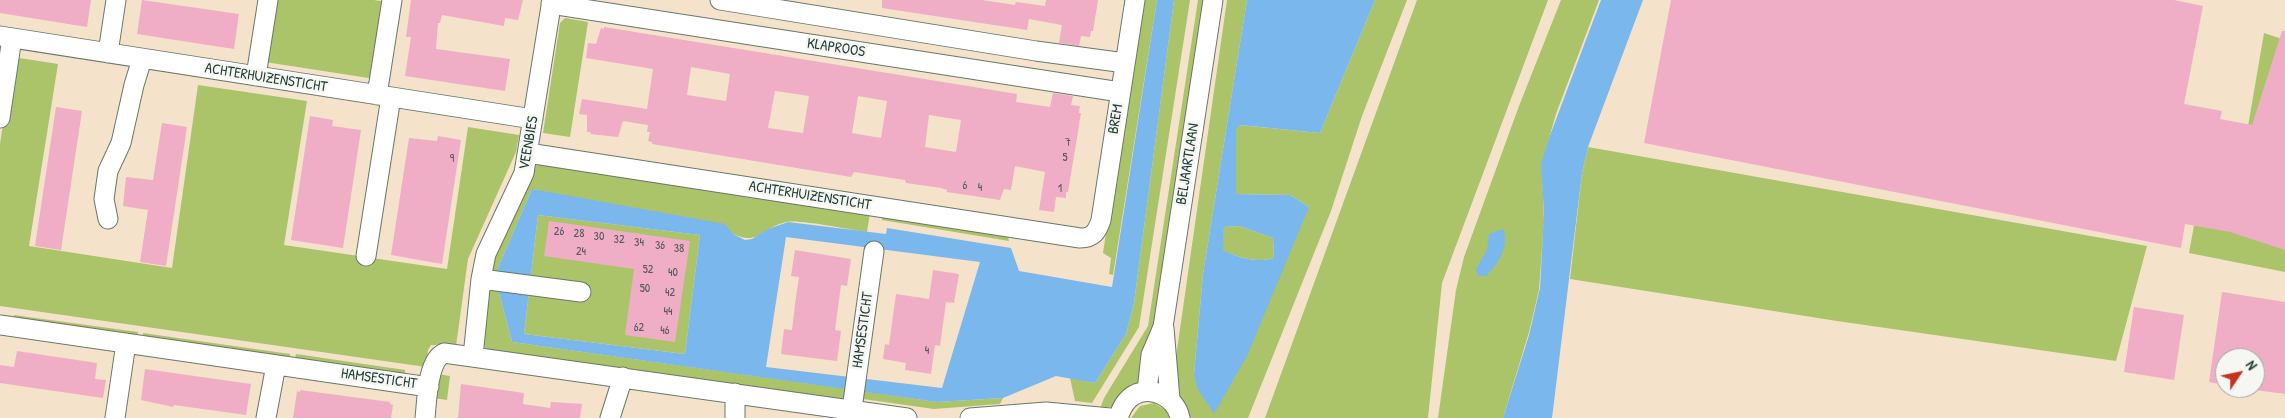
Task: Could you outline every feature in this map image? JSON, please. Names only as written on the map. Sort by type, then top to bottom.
[{"type":"street","points":[[108,54],[116,0]]},
{"type":"street","points":[[256,76],[268,0]]},
{"type":"street","points":[[366,256],[384,96],[392,0]]},
{"type":"street","name":"KLAPROOS","points":[[720,0],[1036,51],[1125,63]]},
{"type":"street","name":"BREM","points":[[1092,236],[1098,230],[1101,220],[1135,0]]},
{"type":"street","name":"BELJAARTLAAN","points":[[1148,391],[1152,355],[1163,327],[1213,0]]},
{"type":"street","name":"KLAPROOS","points":[[551,2],[1120,92]]},
{"type":"street","name":"VEENBIES","points":[[473,356],[488,279],[486,254],[524,174],[551,2]]},
{"type":"street","name":"ACHTERHUIZENSTICHT","points":[[0,118],[6,37],[533,120]]},
{"type":"street","points":[[108,219],[104,199],[108,172],[121,143],[142,59]]},
{"type":"street","name":"ACHTERHUIZENSTICHT","points":[[528,153],[1080,238],[1092,236]]},
{"type":"street","name":"HAMSESTICHT","points":[[853,403],[874,251]]},
{"type":"street","points":[[488,279],[581,292]]},
{"type":"street","name":"HAMSESTICHT","points":[[0,325],[429,387],[433,364],[438,356],[444,353],[735,393],[853,403],[907,418]]},
{"type":"street","name":"BELJAARTLAAN","points":[[1163,327],[1170,399]]},
{"type":"street","points":[[115,418],[126,343]]},
{"type":"street","points":[[266,418],[276,365]]},
{"type":"street","points":[[610,418],[623,377]]},
{"type":"street","points":[[425,418],[429,387]]},
{"type":"street","points":[[1118,418],[1123,406],[1134,396],[1148,391],[1156,392],[1170,399],[1179,410],[1180,418]]},
{"type":"street","points":[[735,393],[735,418]]},
{"type":"street","points":[[970,418],[1046,412],[1072,416],[1110,418]]},
{"type":"green space","points":[[274,0],[374,0],[386,2],[375,79],[265,62]]},
{"type":"green space","points":[[1141,0],[1157,0],[1113,275],[1109,274],[1111,258],[1103,253]]},
{"type":"green space","points":[[1174,0],[1190,0],[1139,327],[1092,403],[1075,401],[1070,378],[1095,383],[1126,334],[1134,303]]},
{"type":"green space","points":[[1198,0],[1205,0],[1151,347],[1142,383],[1114,406],[1100,409],[1104,398],[1148,326]]},
{"type":"green space","points":[[1227,0],[1247,0],[1203,274],[1194,374],[1309,207],[1290,195],[1236,194],[1236,130],[1239,125],[1320,133],[1375,0],[1407,0],[1362,116],[1331,211],[1248,418],[1189,418],[1184,403],[1172,385]]},
{"type":"green space","points":[[1417,0],[1548,0],[1442,283],[1428,418],[1265,418]]},
{"type":"green space","points":[[1561,0],[1599,0],[1556,114],[1542,163],[1544,221],[1539,290],[1529,332],[1503,418],[1438,418],[1456,290],[1464,257],[1519,106]]},
{"type":"green space","points":[[565,18],[588,22],[570,137],[543,133],[560,23]]},
{"type":"green space","points":[[2264,33],[2285,40],[2285,272],[2189,253],[2204,170],[2240,173]]},
{"type":"green space","points":[[13,57],[58,64],[29,246],[172,268],[198,85],[307,101],[284,245],[447,269],[468,127],[519,135],[516,152],[468,259],[456,346],[431,345],[428,350],[426,367],[0,306],[0,144]]},
{"type":"green space","points":[[1588,147],[2147,246],[2116,361],[1837,321],[1570,279],[1582,173]]},
{"type":"green space","points":[[544,162],[870,213],[867,232],[793,221],[778,225],[760,235],[749,238],[532,189],[498,268],[498,275],[490,272],[491,263],[535,166]]},
{"type":"green space","points":[[883,214],[1007,233],[1009,241],[882,220]]},
{"type":"green space","points":[[538,215],[700,235],[685,354],[524,334]]},
{"type":"green space","points":[[1239,226],[1273,238],[1274,258],[1248,259],[1222,250],[1224,227]]},
{"type":"green space","points":[[497,285],[512,342],[848,389],[848,396],[841,401],[494,352],[485,348],[482,338],[488,289]]},
{"type":"green space","points":[[14,315],[138,332],[137,338],[13,321]]},
{"type":"green space","points":[[143,333],[290,354],[289,360],[143,339]]},
{"type":"green space","points":[[296,354],[405,370],[405,376],[295,360]]},
{"type":"green space","points":[[437,374],[450,376],[447,400],[434,398]]},
{"type":"green space","points":[[863,391],[937,402],[1003,398],[1000,404],[934,409],[863,399]]},
{"type":"green space","points":[[1154,403],[1166,410],[1170,418],[1131,418],[1140,406]]},
{"type":"water","points":[[1157,0],[1174,0],[1134,303],[1126,334],[1095,383],[1056,376],[1003,398],[937,402],[512,342],[497,285],[498,268],[532,189],[725,224],[733,234],[745,240],[752,239],[768,229],[788,222],[886,234],[887,228],[1011,248],[1019,271],[1112,287]],"holes":[[[538,215],[700,235],[685,354],[524,334]],[[786,237],[980,262],[942,388],[766,367]]]},
{"type":"water","points":[[1247,0],[1375,0],[1320,133],[1240,125],[1236,130],[1236,194],[1290,195],[1309,207],[1248,354],[1214,414],[1197,388],[1194,374],[1203,274]],"holes":[[[1239,226],[1273,238],[1274,258],[1248,259],[1223,250],[1224,227]]]},
{"type":"water","points":[[1601,0],[1643,0],[1588,147],[1582,173],[1552,418],[1503,418],[1529,335],[1540,288],[1544,213],[1541,164]]},
{"type":"water","points":[[1503,229],[1505,242],[1502,254],[1486,276],[1478,276],[1476,269],[1487,250],[1489,234]]},
{"type":"building","points":[[0,0],[91,0],[87,27],[0,13]]},
{"type":"building","points":[[142,0],[239,14],[234,49],[137,34]]},
{"type":"building","points":[[411,0],[523,0],[518,20],[505,18],[504,26],[442,15],[440,23],[438,23],[436,49],[510,59],[505,91],[405,76],[411,37],[406,37]]},
{"type":"building","points":[[882,0],[982,0],[1015,5],[1016,2],[1045,6],[1046,0],[1098,0],[1093,31],[1091,31],[1090,37],[1081,36],[1079,46],[1059,43],[1062,25],[1029,19],[1027,30],[882,8]]},
{"type":"building","points":[[1671,0],[2174,0],[2203,6],[2184,104],[2222,111],[2220,119],[2252,125],[2282,31],[2285,31],[2285,250],[2230,232],[2185,224],[2181,248],[1644,143]]},
{"type":"building","points":[[604,27],[1017,94],[1016,102],[1050,107],[1053,93],[1073,96],[1071,105],[1080,106],[1079,113],[1081,113],[1066,198],[1056,197],[1054,212],[1039,210],[1045,172],[1015,166],[1011,190],[1004,189],[1000,200],[947,192],[947,190],[941,188],[906,183],[905,180],[854,172],[851,177],[652,144],[652,142],[648,141],[650,132],[647,132],[648,125],[623,121],[618,137],[590,134],[591,132],[587,132],[587,115],[579,114],[582,99],[647,109],[653,69],[586,58],[588,43],[596,44],[601,28],[604,29]],"holes":[[[691,67],[730,74],[726,101],[687,95]],[[775,91],[809,96],[803,133],[768,128]],[[858,96],[887,101],[881,138],[852,133]],[[929,115],[961,120],[956,152],[925,147]]]},
{"type":"building","points":[[56,107],[82,111],[61,250],[35,246]]},
{"type":"building","points":[[310,116],[333,120],[332,126],[361,130],[343,248],[291,240]]},
{"type":"building","points":[[162,123],[187,127],[166,266],[140,262],[148,210],[123,206],[126,177],[153,180]]},
{"type":"building","points":[[438,136],[461,140],[442,264],[391,255],[409,138],[437,141]]},
{"type":"building","points":[[549,221],[690,241],[675,342],[625,335],[634,269],[544,256]]},
{"type":"building","points":[[795,250],[851,259],[847,286],[841,285],[835,330],[841,331],[837,361],[781,354],[784,329],[792,330],[799,277],[791,276]]},
{"type":"building","points":[[933,270],[959,274],[954,303],[946,302],[940,346],[935,345],[931,374],[905,370],[906,363],[883,359],[885,344],[889,345],[896,294],[929,299]]},
{"type":"building","points":[[2222,292],[2285,302],[2285,394],[2265,391],[2265,348],[2215,348],[2215,383],[2209,382]]},
{"type":"building","points":[[2134,307],[2184,315],[2174,380],[2124,372]]},
{"type":"building","points":[[17,351],[97,363],[95,379],[106,380],[103,398],[0,383],[0,365],[14,367]]},
{"type":"building","points":[[145,369],[251,384],[246,415],[174,405],[173,407],[141,400]]},
{"type":"building","points":[[461,384],[524,393],[523,404],[550,408],[551,402],[582,404],[580,418],[458,418]]},
{"type":"building","points":[[300,390],[390,402],[393,405],[391,418],[293,418],[297,391],[300,392]]}]
